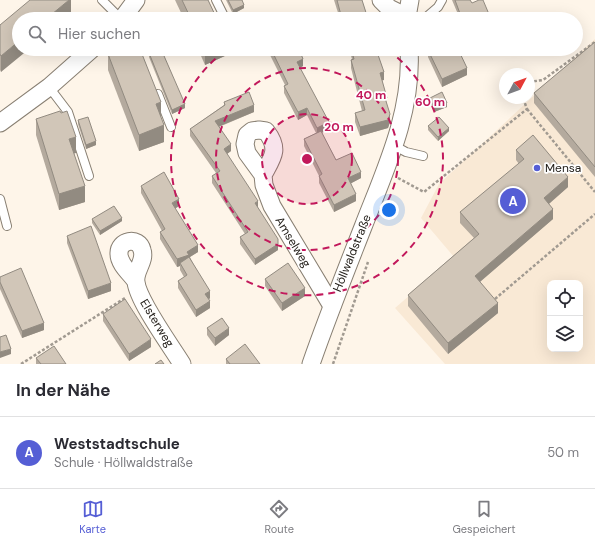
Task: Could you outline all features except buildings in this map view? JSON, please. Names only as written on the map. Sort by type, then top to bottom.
[{"type":"street","points":[[127,12],[136,0]]},
{"type":"street","points":[[381,0],[389,8],[396,12]]},
{"type":"street","points":[[408,12],[410,0]]},
{"type":"street","points":[[2,117],[49,87],[84,56]]},
{"type":"street","name":"Höllwaldstraße","points":[[311,364],[332,306],[395,146],[407,99],[409,56]]},
{"type":"street","name":"Amselweg","points":[[263,175],[264,185],[272,206],[332,306]]},
{"type":"street","name":"Elsterweg","points":[[136,285],[146,307],[182,364]]},
{"type":"lane","points":[[102,0],[114,12]]},
{"type":"lane","points":[[216,0],[222,12]]},
{"type":"lane","points":[[432,12],[438,7],[442,0]]},
{"type":"lane","points":[[155,86],[171,127]]},
{"type":"lane","points":[[49,87],[68,112],[89,176]]},
{"type":"lane","points":[[395,146],[406,152],[423,156]]},
{"type":"lane","points":[[0,199],[7,226]]},
{"type":"path","points":[[583,51],[595,42]]},
{"type":"path","points":[[535,81],[543,80],[576,56]]},
{"type":"path","points":[[525,104],[527,109],[595,192]]},
{"type":"path","points":[[398,177],[424,192],[527,109]]},
{"type":"path","points":[[495,299],[595,214]]},
{"type":"path","points":[[21,364],[136,285]]},
{"type":"shaded area","points":[[595,39],[595,364],[445,364],[395,308],[454,257],[421,218],[439,184],[525,104],[535,104],[535,95],[577,56],[583,56],[583,50]]},
{"type":"place","name":"Mensa","points":[[537,168]]},
{"type":"place","name":"Weststadtschule","points":[[513,201]]}]
